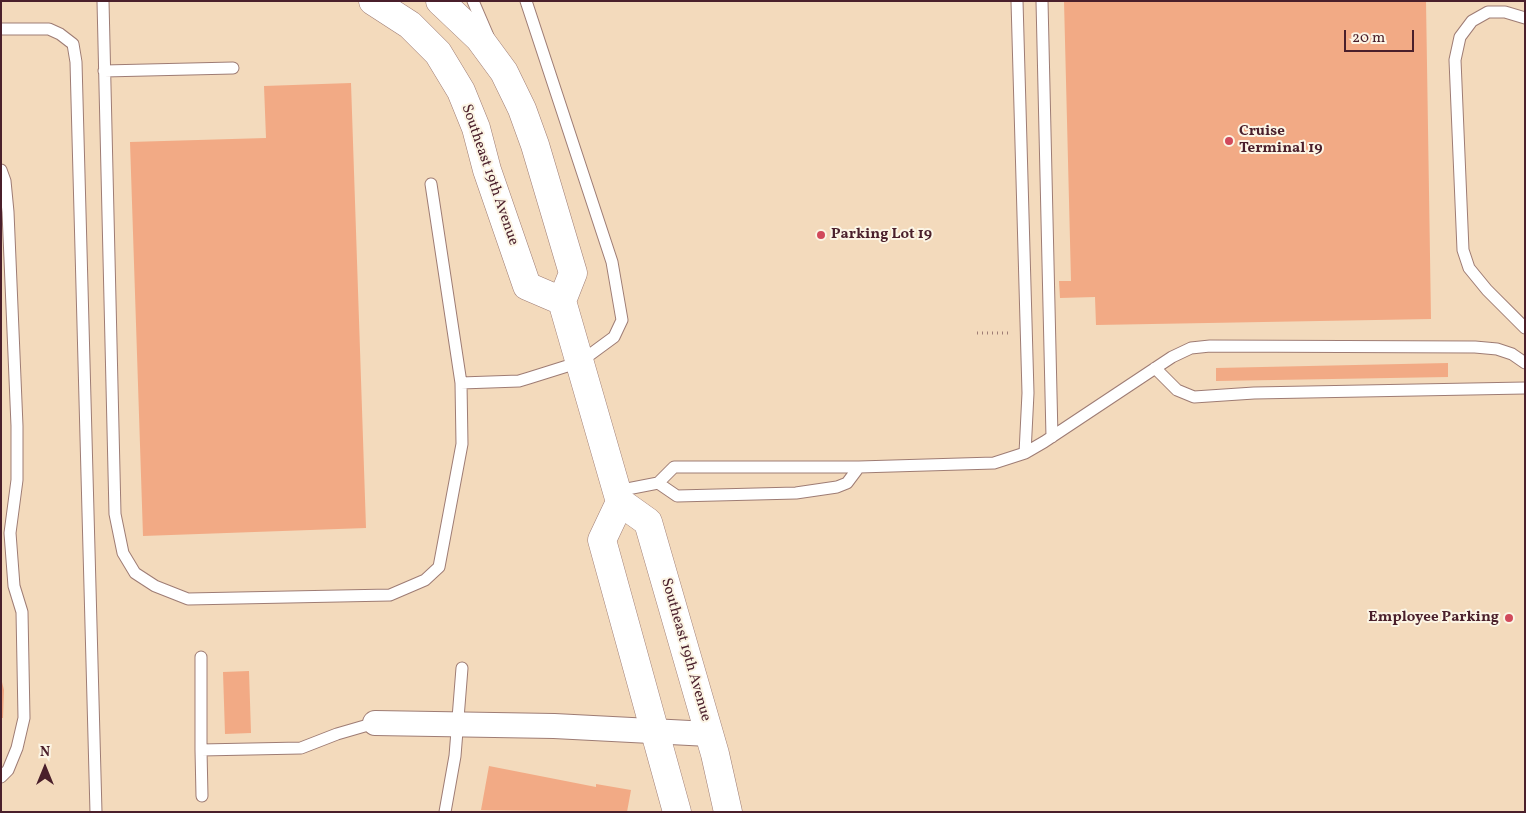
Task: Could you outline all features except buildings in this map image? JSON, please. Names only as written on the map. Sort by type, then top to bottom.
[{"type":"street","name":"Southeast 19th Avenue","points":[[373,1],[410,25],[438,53],[460,91],[476,128],[487,170],[527,286],[562,301]]},
{"type":"street","points":[[440,1],[479,38],[504,72],[522,109],[535,145],[573,273],[562,301],[618,496],[602,540],[677,812]]},
{"type":"street","name":"Southeast 19th Avenue","points":[[618,496],[648,522],[709,734],[728,812]]},
{"type":"street","points":[[375,724],[554,726],[709,734]]},
{"type":"lane","points":[[102,1],[115,514],[123,553],[135,572],[156,586],[188,599],[390,595],[425,580],[439,567],[462,444],[461,383],[431,184]]},
{"type":"lane","points":[[473,1],[504,72]]},
{"type":"lane","points":[[461,383],[520,381],[580,362],[614,337],[622,320],[612,262],[526,1]]},
{"type":"lane","points":[[1017,1],[1028,394],[1025,453]]},
{"type":"lane","points":[[1042,1],[1052,436]]},
{"type":"lane","points":[[1525,18],[1500,7],[1472,21],[1460,37],[1455,60],[1463,250],[1470,268],[1487,290],[1525,328]]},
{"type":"lane","points":[[1,28],[49,29],[60,34],[73,44],[76,62],[96,812]]},
{"type":"lane","points":[[104,71],[233,68]]},
{"type":"lane","points":[[1,170],[6,181],[8,212],[17,426],[17,480],[10,534],[14,586],[22,612],[24,718],[18,748],[8,770],[1,776]]},
{"type":"lane","points":[[618,496],[658,483],[674,467],[859,467],[994,464],[1025,453],[1155,368],[1191,348],[1210,346],[1476,347],[1497,349],[1512,354],[1525,363]]},
{"type":"lane","points":[[1155,368],[1177,390],[1194,397],[1262,393],[1525,388]]},
{"type":"lane","points":[[658,483],[676,496],[796,493],[837,487],[847,483],[859,467]]},
{"type":"lane","points":[[201,657],[202,796]]},
{"type":"lane","points":[[445,812],[458,725],[462,668]]},
{"type":"lane","points":[[201,750],[301,748],[337,734],[375,724]]},
{"type":"path","points":[[977,333],[1012,333]]},
{"type":"place","name":"Cruise Terminal 19","points":[[1229,141]]},
{"type":"place","name":"Parking Lot 19","points":[[821,235]]},
{"type":"place","name":"Employee Parking","points":[[1509,618]]}]
